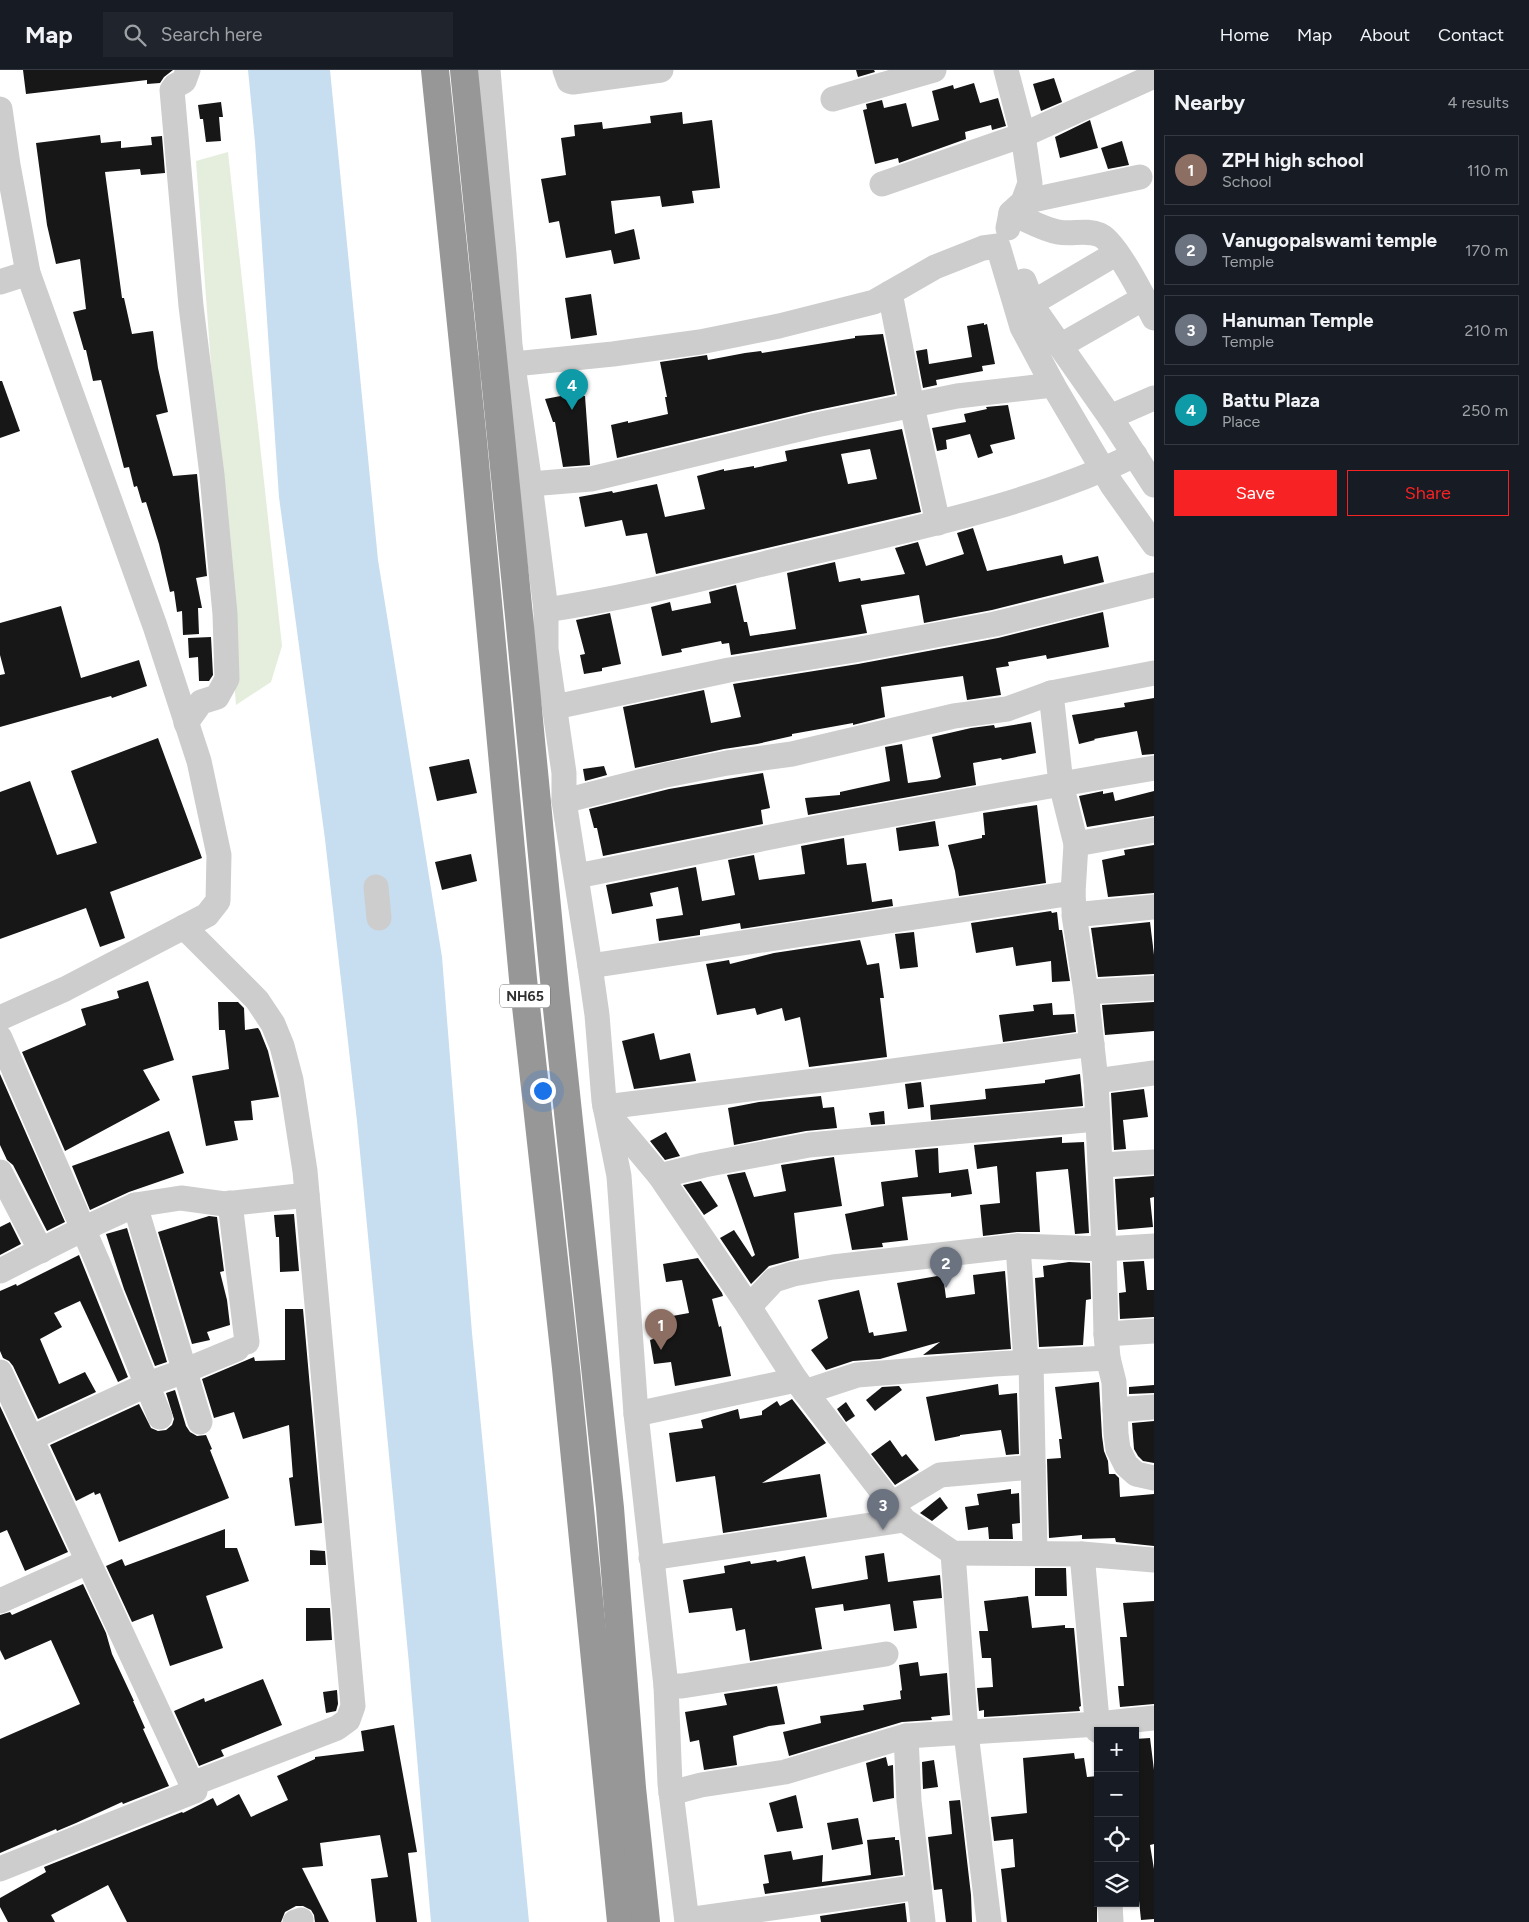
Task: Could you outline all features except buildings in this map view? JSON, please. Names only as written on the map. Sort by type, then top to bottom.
[{"type":"highway","name":"NH65","points":[[434,70],[465,369],[523,979],[566,1368],[621,1922]]},
{"type":"highway","name":"NH65","points":[[464,70],[503,364],[520,616],[554,990],[610,1508],[632,1788],[646,1922]]},
{"type":"street","points":[[186,722],[201,702],[216,697],[226,679],[225,614],[212,475],[191,306],[172,90],[184,81],[188,70]]},
{"type":"street","points":[[488,70],[503,364],[530,484],[546,610],[546,649],[564,773],[564,801],[597,1014],[606,1109],[619,1176],[636,1414],[666,1686],[671,1793],[687,1921],[919,1887]]},
{"type":"street","points":[[564,70],[568,81],[573,82],[661,70]]},
{"type":"street","points":[[833,99],[934,70]]},
{"type":"street","points":[[465,369],[613,354],[700,342],[779,326],[874,302],[935,267],[984,248],[1010,224],[1030,183],[1024,135],[1006,70]]},
{"type":"street","points":[[882,184],[1024,135],[1154,76]]},
{"type":"street","points":[[0,109],[8,165],[28,273],[155,626],[199,761],[219,855],[218,901],[207,915],[65,989],[0,1018]]},
{"type":"street","points":[[1010,224],[1140,176]]},
{"type":"street","points":[[1010,224],[1058,232],[1089,232],[1102,235],[1117,253],[1149,308],[1060,346]]},
{"type":"street","points":[[1010,224],[1035,310],[1110,417],[1154,485]]},
{"type":"street","points":[[1010,224],[1022,327],[1053,385],[1103,470],[1154,544]]},
{"type":"street","points":[[1032,303],[1117,253]]},
{"type":"street","points":[[0,282],[28,273]]},
{"type":"street","points":[[890,293],[912,406],[938,522]]},
{"type":"street","points":[[530,484],[591,479],[816,425],[957,396],[1053,385]]},
{"type":"street","points":[[1110,417],[1154,398]]},
{"type":"street","points":[[546,610],[603,601],[677,585],[969,516],[1103,470],[1135,456]]},
{"type":"street","points":[[555,707],[728,670],[855,650],[995,624],[1154,585]]},
{"type":"street","points":[[564,801],[666,775],[727,763],[792,754],[954,716],[1007,709],[1050,693],[1154,673]]},
{"type":"street","points":[[1050,693],[1061,784],[1076,844],[1073,904],[1086,992],[1096,1081],[1107,1346],[1114,1382],[1118,1449],[1126,1465],[1136,1474],[1154,1478]]},
{"type":"street","points":[[577,876],[816,828],[1154,768]]},
{"type":"street","points":[[1076,844],[1154,830]]},
{"type":"street","points":[[376,887],[379,918]]},
{"type":"street","points":[[590,966],[1073,904],[1154,908]]},
{"type":"street","points":[[184,927],[257,1000],[273,1024],[282,1046],[291,1080],[305,1171],[353,1706],[348,1720],[337,1728],[192,1784]]},
{"type":"street","points":[[1086,992],[1154,988]]},
{"type":"street","points":[[0,1038],[83,1229],[160,1417]]},
{"type":"street","points":[[606,1109],[1092,1044]]},
{"type":"street","points":[[1096,1081],[1154,1073]]},
{"type":"street","points":[[606,1109],[660,1176],[800,1386],[898,1512],[953,1553],[1082,1554],[1154,1560]]},
{"type":"street","points":[[660,1176],[704,1165],[809,1145],[1097,1119]]},
{"type":"street","points":[[1100,1165],[1154,1162]]},
{"type":"street","points":[[0,1172],[41,1251]]},
{"type":"street","points":[[0,1271],[83,1229],[135,1206],[181,1198],[230,1203],[307,1195]]},
{"type":"street","points":[[31,1438],[146,1385],[184,1371],[242,1345],[230,1203]]},
{"type":"street","points":[[135,1206],[200,1422]]},
{"type":"street","points":[[749,1307],[774,1280],[792,1274],[833,1267],[1018,1246],[1104,1249],[1154,1246]]},
{"type":"street","points":[[1018,1246],[1028,1362],[1034,1467],[1035,1554]]},
{"type":"street","points":[[636,1414],[857,1375],[1028,1362],[1107,1346],[1154,1331]]},
{"type":"street","points":[[0,1372],[195,1791],[0,1869]]},
{"type":"street","points":[[1115,1410],[1154,1407]]},
{"type":"street","points":[[651,1558],[898,1512],[940,1475],[1034,1467]]},
{"type":"street","points":[[953,1553],[966,1733],[989,1922]]},
{"type":"street","points":[[1082,1554],[1098,1727]]},
{"type":"street","points":[[0,1601],[88,1562]]},
{"type":"street","points":[[666,1686],[682,1686],[886,1654]]},
{"type":"street","points":[[1104,1727],[1154,1718]]},
{"type":"street","points":[[671,1793],[701,1785],[785,1772],[906,1736],[1094,1728]]},
{"type":"street","points":[[906,1736],[908,1802],[924,1922]]},
{"type":"street","points":[[1110,1907],[1111,1922]]},
{"type":"green space","points":[[228,152],[282,646],[271,682],[236,705],[196,161]]},
{"type":"water","points":[[248,70],[330,70],[378,560],[442,957],[472,1333],[529,1922],[431,1922],[409,1664],[357,1121],[325,839],[279,497],[255,142]]},
{"type":"place","name":"Battu Plaza","points":[[572,410]]},
{"type":"place","name":"Vanugopalswami temple","points":[[946,1288]]},
{"type":"place","name":"ZPH high school","points":[[661,1350]]},
{"type":"place","name":"Hanuman Temple","points":[[883,1530]]}]
